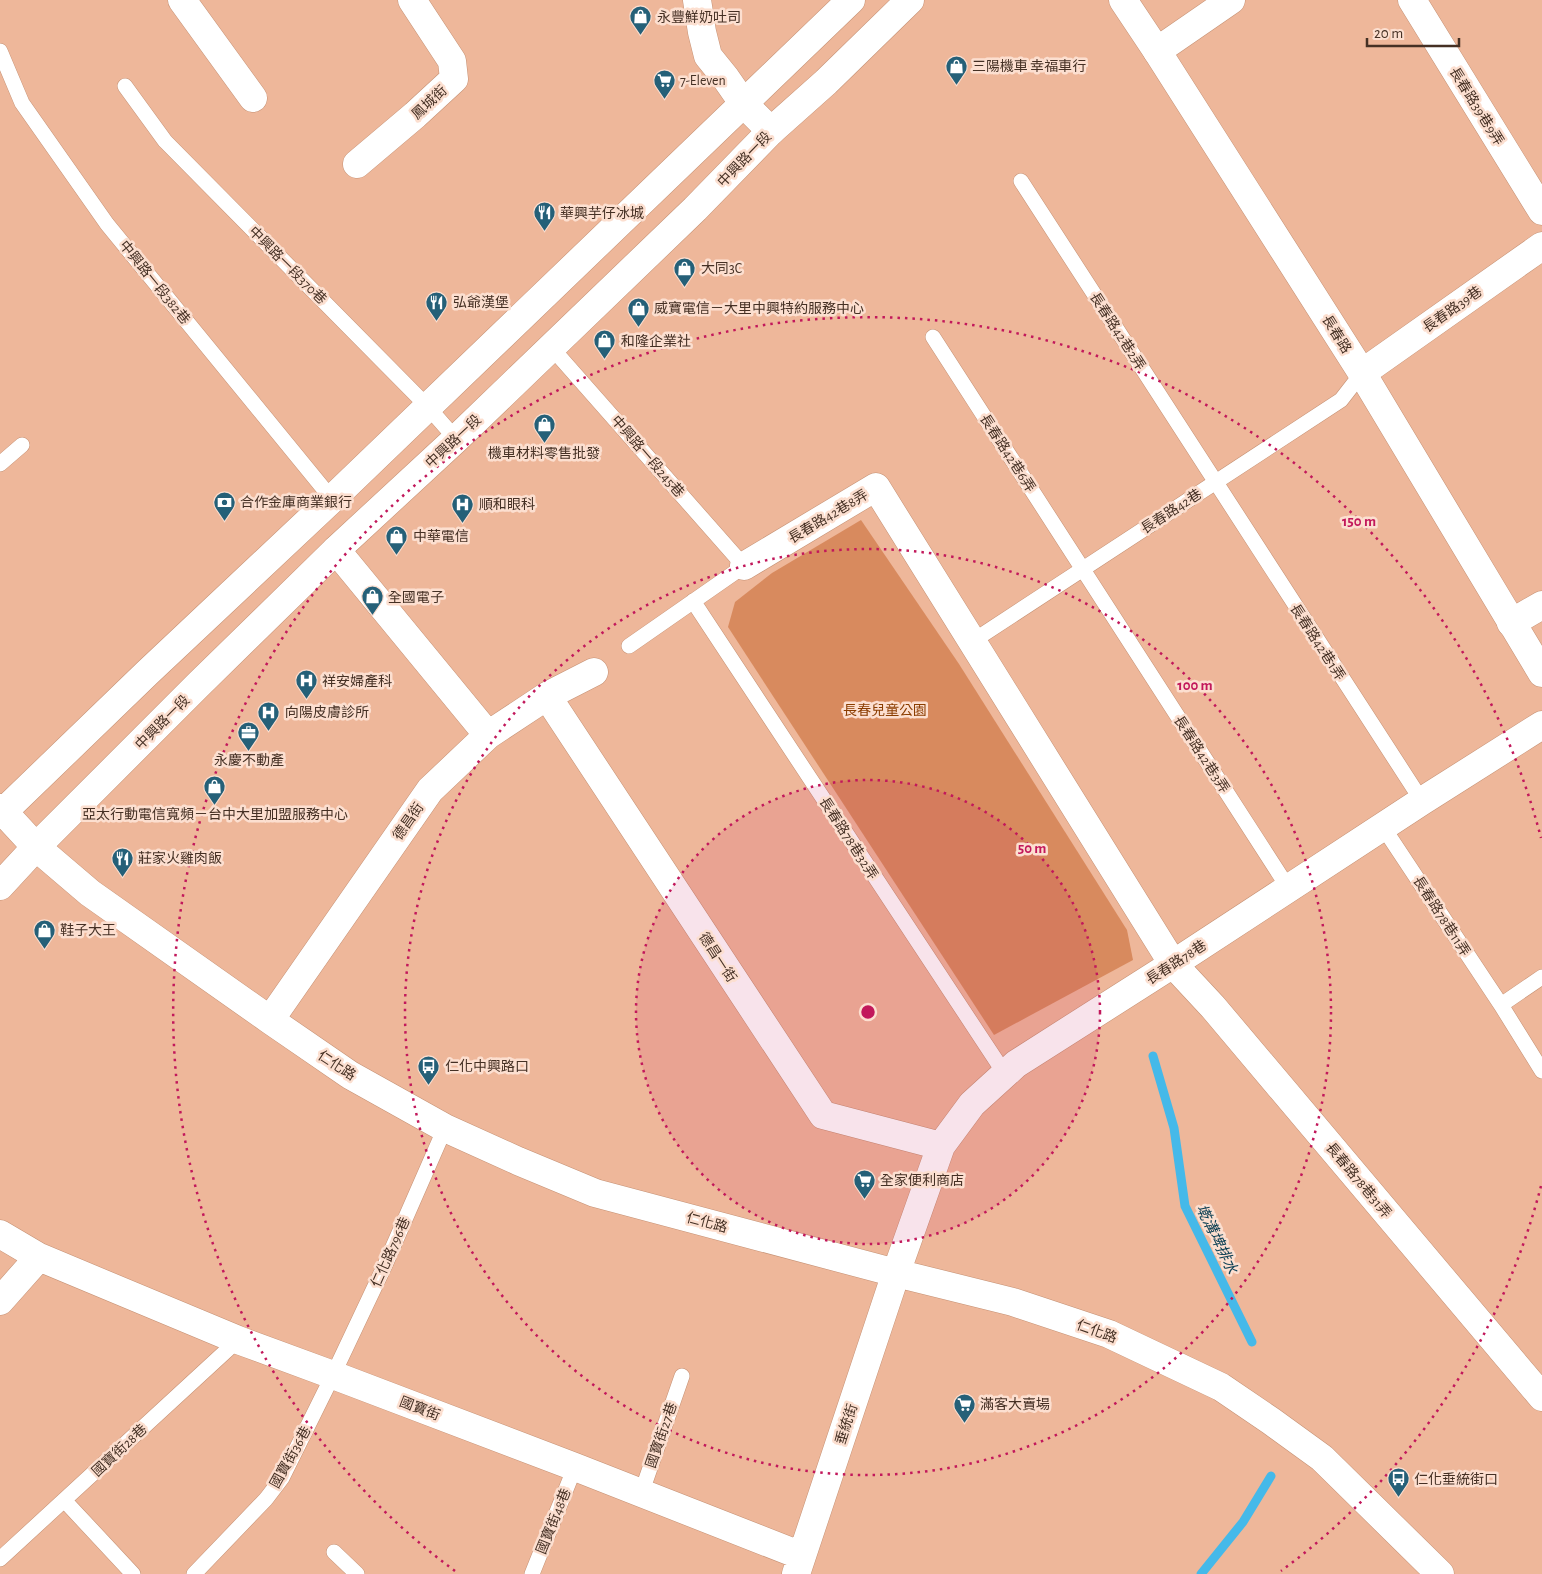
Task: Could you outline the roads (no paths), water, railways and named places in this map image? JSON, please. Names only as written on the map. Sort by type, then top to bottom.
[{"type":"street","points":[[182,0],[252,98]]},
{"type":"street","points":[[698,0],[702,32],[708,56],[743,103],[771,131]]},
{"type":"street","points":[[1,812],[332,499],[851,0]]},
{"type":"street","name":"中興路一段","points":[[0,886],[36,847],[198,685],[336,550],[456,439],[695,209],[771,131],[826,82],[910,0]]},
{"type":"street","name":"長春路","points":[[1123,0],[1362,373],[1542,674]]},
{"type":"street","points":[[1157,51],[1231,0]]},
{"type":"street","name":"長春路39巷9弄","points":[[1412,0],[1542,212]]},
{"type":"street","name":"鳳城街","points":[[357,164],[454,79],[452,61],[416,1]]},
{"type":"street","name":"長春路39巷","points":[[1362,373],[1542,246]]},
{"type":"street","name":"長春路42巷8弄","points":[[744,566],[876,487],[972,641]]},
{"type":"street","points":[[336,550],[488,735]]},
{"type":"street","points":[[1511,623],[1542,605]]},
{"type":"street","name":"長春路78巷31弄","points":[[972,641],[1173,964],[1220,1015],[1542,1397]]},
{"type":"street","name":"德昌街","points":[[270,1020],[430,790],[488,735],[547,696],[594,672]]},
{"type":"street","name":"德昌一街","points":[[547,696],[823,1115],[941,1146]]},
{"type":"street","name":"長春路78巷","points":[[896,1273],[941,1146],[972,1104],[1016,1064],[1542,725]]},
{"type":"street","name":"仁化路","points":[[1,812],[36,847],[90,893],[350,1074],[445,1128],[595,1193],[1013,1302],[1109,1334],[1221,1387],[1271,1420],[1322,1458],[1440,1574]]},
{"type":"street","name":"國寶街","points":[[0,1234],[39,1257],[238,1340],[575,1467],[641,1494],[799,1565]]},
{"type":"street","points":[[0,1301],[39,1257]]},
{"type":"street","name":"垂統街","points":[[799,1565],[896,1273]]},
{"type":"lane","name":"中興路一段382巷","points":[[0,51],[22,103],[107,224],[332,499]]},
{"type":"lane","name":"中興路一段370巷","points":[[125,86],[165,141],[428,407],[456,439]]},
{"type":"lane","name":"長春路42巷2弄","points":[[1021,181],[1215,482]]},
{"type":"lane","name":"長春路42巷6弄","points":[[933,337],[1082,568]]},
{"type":"lane","name":"中興路一段245巷","points":[[552,347],[744,566]]},
{"type":"lane","name":"長春路42巷","points":[[972,641],[1341,400],[1362,373]]},
{"type":"lane","points":[[0,464],[22,445]]},
{"type":"lane","name":"長春路42巷1弄","points":[[1215,482],[1422,801]]},
{"type":"lane","name":"長春路42巷8弄","points":[[629,646],[744,566]]},
{"type":"lane","name":"長春路42巷3弄","points":[[1082,568],[1289,889]]},
{"type":"lane","name":"長春路78巷32弄","points":[[693,601],[1006,1074]]},
{"type":"lane","name":"長春路78巷11弄","points":[[1383,827],[1501,1005],[1542,1071]]},
{"type":"lane","points":[[1501,1005],[1542,977]]},
{"type":"lane","name":"仁化路796巷","points":[[334,1375],[445,1128]]},
{"type":"lane","name":"國寶街28巷","points":[[0,1559],[238,1340]]},
{"type":"lane","name":"國寶街36巷","points":[[194,1574],[266,1499],[282,1478],[334,1375]]},
{"type":"lane","name":"國寶街27巷","points":[[641,1494],[682,1376]]},
{"type":"lane","name":"國寶街48巷","points":[[532,1574],[575,1467]]},
{"type":"lane","points":[[64,1500],[133,1574]]},
{"type":"lane","points":[[334,1552],[356,1574]]},
{"type":"waterway","name":"墘溝埤排水","points":[[1153,1056],[1174,1128],[1185,1206],[1252,1342]]},
{"type":"waterway","name":"墘溝埤排水","points":[[1201,1574],[1243,1522],[1271,1476]]},
{"type":"place","name":"永豐鮮奶吐司","points":[[641,36]]},
{"type":"place","name":"三陽機車 幸福車行","points":[[956,85]]},
{"type":"place","name":"7-Eleven","points":[[664,99]]},
{"type":"place","name":"華興芋仔冰城","points":[[544,232]]},
{"type":"place","name":"大同3C","points":[[685,287]]},
{"type":"place","name":"弘爺漢堡","points":[[437,321]]},
{"type":"place","name":"威寶電信－大里中興特約服務中心","points":[[638,327]]},
{"type":"place","name":"和隆企業社","points":[[605,360]]},
{"type":"place","name":"機車材料零售批發","points":[[544,444]]},
{"type":"place","name":"合作金庫商業銀行","points":[[224,521]]},
{"type":"place","name":"順和眼科","points":[[463,523]]},
{"type":"place","name":"中華電信","points":[[397,555]]},
{"type":"place","name":"全國電子","points":[[372,616]]},
{"type":"place","name":"祥安婦產科","points":[[306,700]]},
{"type":"place","name":"向陽皮膚診所","points":[[269,731]]},
{"type":"place","name":"永慶不動產","points":[[249,751]]},
{"type":"place","name":"亞太行動電信寬頻－台中大里加盟服務中心","points":[[215,805]]},
{"type":"place","name":"莊家火雞肉飯","points":[[122,877]]},
{"type":"place","name":"鞋子大王","points":[[44,949]]},
{"type":"place","name":"仁化中興路口","points":[[429,1085]]},
{"type":"place","name":"全家便利商店","points":[[864,1199]]},
{"type":"place","name":"滿客大賣場","points":[[964,1423]]},
{"type":"place","name":"仁化垂統街口","points":[[1398,1498]]},
{"type":"park label","name":"長春兒童公園","points":[[885,710]]}]
